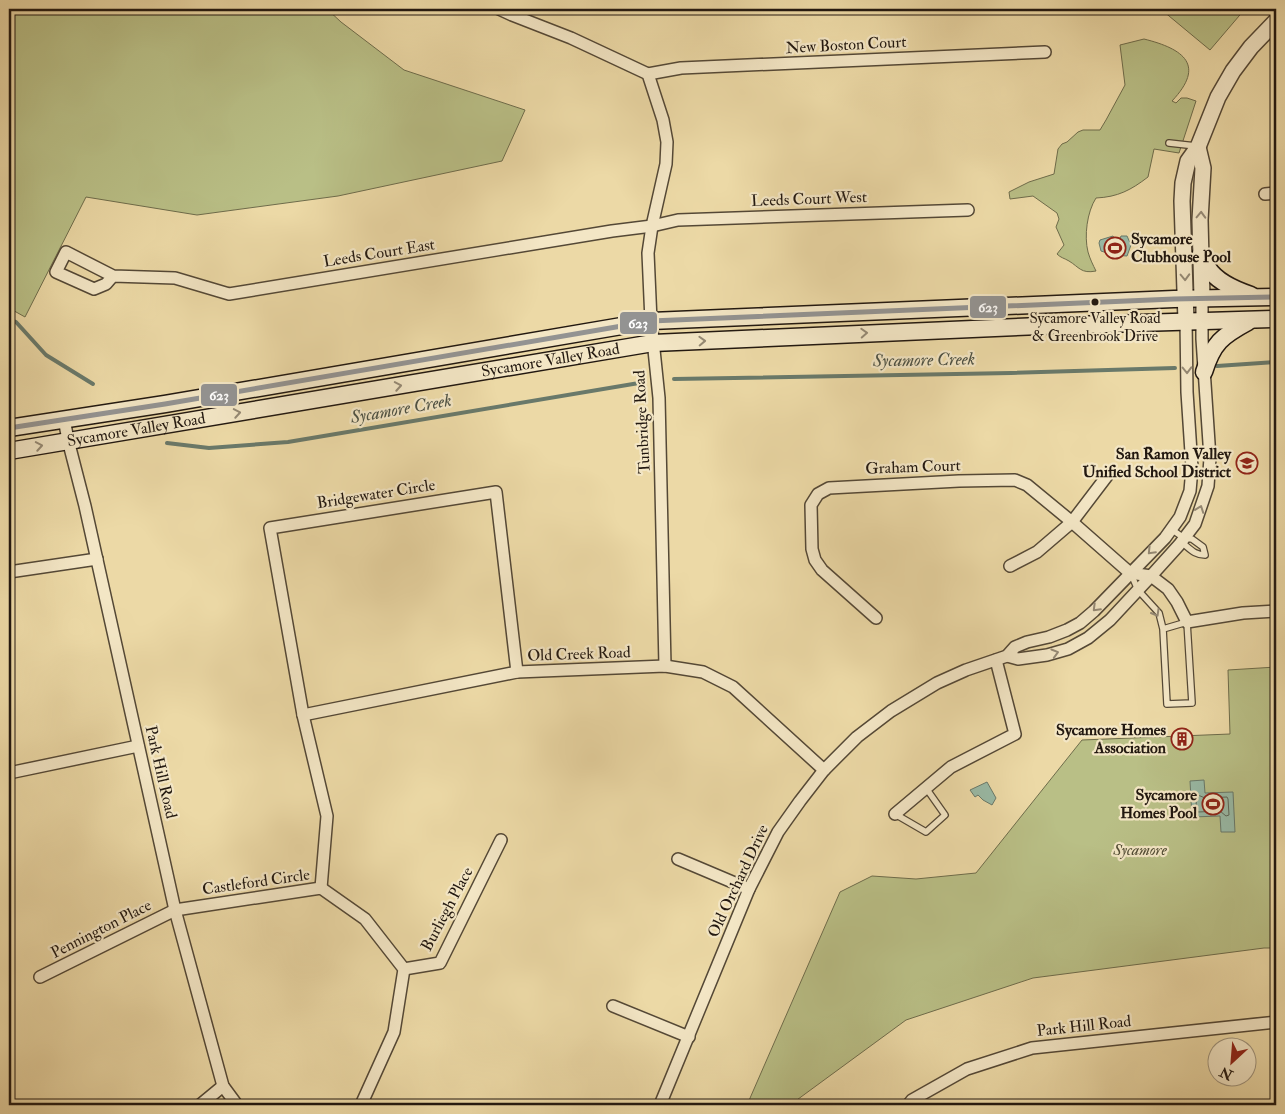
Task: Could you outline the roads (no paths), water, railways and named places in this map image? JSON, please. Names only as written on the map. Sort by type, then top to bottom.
[{"type":"main road","points":[[1201,254],[1214,276],[1240,291],[1256,297]]},
{"type":"main road","name":"Sycamore Valley Road","points":[[9,428],[64,418],[165,404],[651,321],[757,315],[1202,298],[1276,297]]},
{"type":"main road","name":"Sycamore Valley Road","points":[[9,450],[653,343],[1030,326],[1276,319]]},
{"type":"main road","points":[[1204,372],[1216,344],[1231,331],[1253,320]]},
{"type":"street","points":[[499,9],[513,12],[648,74]]},
{"type":"street","points":[[1194,321],[1185,299],[1182,201],[1183,182],[1188,161],[1198,147],[1218,97],[1233,72],[1251,47],[1276,21]]},
{"type":"street","name":"New Boston Court","points":[[648,74],[681,68],[1045,52]]},
{"type":"street","name":"Tunbridge Road","points":[[648,74],[663,120],[667,142],[666,164],[648,253],[651,321],[659,404],[665,666]]},
{"type":"street","points":[[1198,147],[1203,168],[1200,220],[1202,298]]},
{"type":"street","name":"Leeds Court West","points":[[652,226],[678,220],[968,210]]},
{"type":"street","name":"Leeds Court East","points":[[113,276],[175,278],[230,294],[652,226]]},
{"type":"street","name":"Old Orchard Drive","points":[[660,1105],[749,889],[778,832],[824,770],[857,738],[891,711],[937,683],[966,670],[1002,658],[1016,647],[1067,630],[1080,623],[1094,611],[1164,538],[1180,517],[1190,491],[1192,468],[1188,402],[1194,321],[1202,298]]},
{"type":"street","name":"Old Orchard Drive","points":[[1002,658],[1018,659],[1047,655],[1068,649],[1088,638],[1110,620],[1151,576],[1195,524],[1208,486],[1210,458],[1204,372],[1194,321]]},
{"type":"street","name":"Park Hill Road","points":[[64,418],[175,910],[223,1086],[237,1105]]},
{"type":"street","points":[[1010,566],[1038,552],[1072,522],[1107,476]]},
{"type":"street","name":"Graham Court","points":[[876,618],[822,570],[815,560],[812,549],[811,505],[818,494],[829,488],[1014,480],[1027,485],[1130,573]]},
{"type":"street","name":"Bridgewater Circle","points":[[303,715],[270,528],[496,492],[517,672]]},
{"type":"street","points":[[9,572],[97,559]]},
{"type":"street","points":[[1130,573],[1151,576],[1168,589],[1187,622],[1243,613],[1276,611]]},
{"type":"street","points":[[896,814],[951,767],[1015,734],[1002,658]]},
{"type":"street","name":"Old Creek Road","points":[[303,715],[517,672],[665,666],[703,672],[733,686],[824,770]]},
{"type":"street","points":[[303,715],[327,816],[322,888]]},
{"type":"street","points":[[9,774],[138,746]]},
{"type":"street","name":"Burliegh Place","points":[[404,969],[440,963],[502,840]]},
{"type":"street","points":[[678,859],[749,889]]},
{"type":"street","name":"Castleford Circle","points":[[175,910],[322,888],[365,919],[404,969]]},
{"type":"street","name":"Pennington Place","points":[[40,977],[175,910]]},
{"type":"street","points":[[361,1105],[394,1032],[404,969]]},
{"type":"street","points":[[613,1006],[688,1037]]},
{"type":"street","name":"Park Hill Road","points":[[908,1105],[912,1100],[967,1069],[1032,1048],[1276,1022]]},
{"type":"street","points":[[200,1105],[223,1086]]},
{"type":"lane","points":[[1169,143],[1198,147]]},
{"type":"lane","points":[[1171,529],[1184,538]]},
{"type":"lane","points":[[1130,573],[1138,590],[1159,613],[1163,629],[1167,704],[1192,703],[1187,622],[1163,629]]},
{"type":"lane","points":[[896,814],[926,832],[946,815],[926,788]]},
{"type":"water","name":"Sycamore Clubhouse Pool","points":[[1113,236],[1116,241],[1119,241],[1121,236],[1127,236],[1131,245],[1127,256],[1113,255],[1101,251],[1100,240]]},
{"type":"water","name":"Sycamore Homes Pool","points":[[1204,780],[1205,793],[1233,792],[1235,832],[1221,832],[1220,816],[1192,817],[1190,781]]},
{"type":"water","points":[[987,782],[996,798],[992,805],[978,795],[975,797],[970,790]]},
{"type":"waterway","name":"Sycamore Creek","points":[[9,319],[16,322],[46,355],[93,384]]},
{"type":"waterway","name":"Sycamore Creek","points":[[1217,366],[1276,362]]},
{"type":"waterway","name":"Sycamore Creek","points":[[674,379],[1175,368]]},
{"type":"waterway","name":"Sycamore Creek","points":[[167,443],[209,448],[288,442],[639,383]]},
{"type":"place","name":"Sycamore Clubhouse Pool","points":[[1115,248]]},
{"type":"place","name":"Sycamore Valley Road & Greenbrook Drive","points":[[1095,302]]},
{"type":"place","name":"San Ramon Valley Unified School District","points":[[1247,463]]},
{"type":"place","name":"Sycamore Homes Association","points":[[1182,739]]},
{"type":"place","name":"Sycamore Homes Pool","points":[[1213,804]]},
{"type":"park label","name":"Sycamore","points":[[1140,850]]}]
